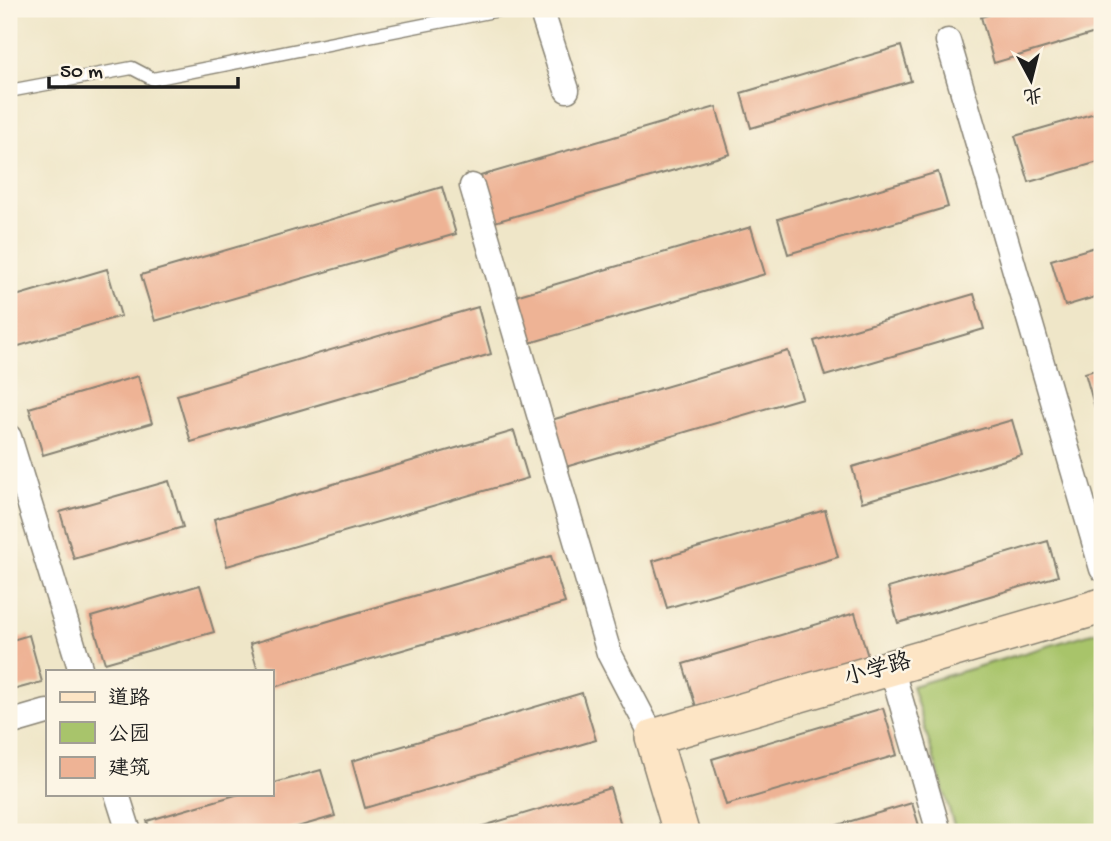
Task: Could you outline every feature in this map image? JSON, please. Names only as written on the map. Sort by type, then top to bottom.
[{"type":"street","points":[[541,9],[567,90]]},
{"type":"street","points":[[948,41],[1102,569]]},
{"type":"street","points":[[472,186],[609,653],[653,737],[681,832]]},
{"type":"street","points":[[9,437],[81,670]]},
{"type":"street","name":"小学路","points":[[653,737],[1102,606]]},
{"type":"street","points":[[891,667],[939,832]]},
{"type":"street","points":[[9,723],[46,712]]},
{"type":"street","points":[[118,796],[129,832]]},
{"type":"lane","points":[[9,91],[132,68],[153,79],[504,9]]},
{"type":"green space","points":[[1102,630],[1102,832],[956,832],[912,686]]},
{"type":"building","points":[[1008,9],[1102,9],[1102,31],[994,63],[981,17]]},
{"type":"building","points":[[901,46],[911,81],[751,128],[741,93]]},
{"type":"building","points":[[716,107],[730,154],[491,223],[477,177]]},
{"type":"building","points":[[1102,111],[1102,161],[1029,182],[1015,136]]},
{"type":"building","points":[[938,172],[948,207],[788,254],[778,219]]},
{"type":"building","points":[[442,187],[456,234],[155,321],[141,275]]},
{"type":"building","points":[[751,227],[765,274],[526,344],[512,297]]},
{"type":"building","points":[[1102,245],[1102,295],[1065,306],[1051,260]]},
{"type":"building","points":[[107,269],[121,316],[12,348],[9,298]]},
{"type":"building","points":[[974,294],[984,329],[825,376],[814,341]]},
{"type":"building","points":[[478,307],[491,354],[191,442],[177,395]]},
{"type":"building","points":[[788,351],[802,398],[562,468],[548,421]]},
{"type":"building","points":[[1102,368],[1102,418],[1098,419],[1085,373]]},
{"type":"building","points":[[138,376],[152,423],[43,455],[29,408]]},
{"type":"building","points":[[1012,420],[1022,455],[862,502],[852,467]]},
{"type":"building","points":[[514,431],[528,478],[227,566],[214,519]]},
{"type":"building","points":[[169,481],[183,527],[74,559],[60,512]]},
{"type":"building","points":[[825,510],[838,557],[667,608],[653,561]]},
{"type":"building","points":[[1048,541],[1058,576],[898,623],[888,588]]},
{"type":"building","points":[[551,556],[565,603],[273,687],[273,670],[258,670],[250,644]]},
{"type":"building","points":[[200,585],[214,632],[105,663],[91,617]]},
{"type":"building","points":[[855,613],[869,660],[697,710],[683,664]]},
{"type":"building","points":[[29,635],[42,682],[9,691],[9,641]]},
{"type":"building","points":[[582,693],[596,740],[365,808],[352,761]]},
{"type":"building","points":[[883,708],[897,755],[726,805],[712,759]]},
{"type":"building","points":[[321,770],[335,816],[280,832],[151,832],[147,821],[232,796],[273,796],[273,783]]},
{"type":"building","points":[[610,788],[623,832],[463,832]]},
{"type":"building","points":[[912,803],[921,832],[814,832]]}]
